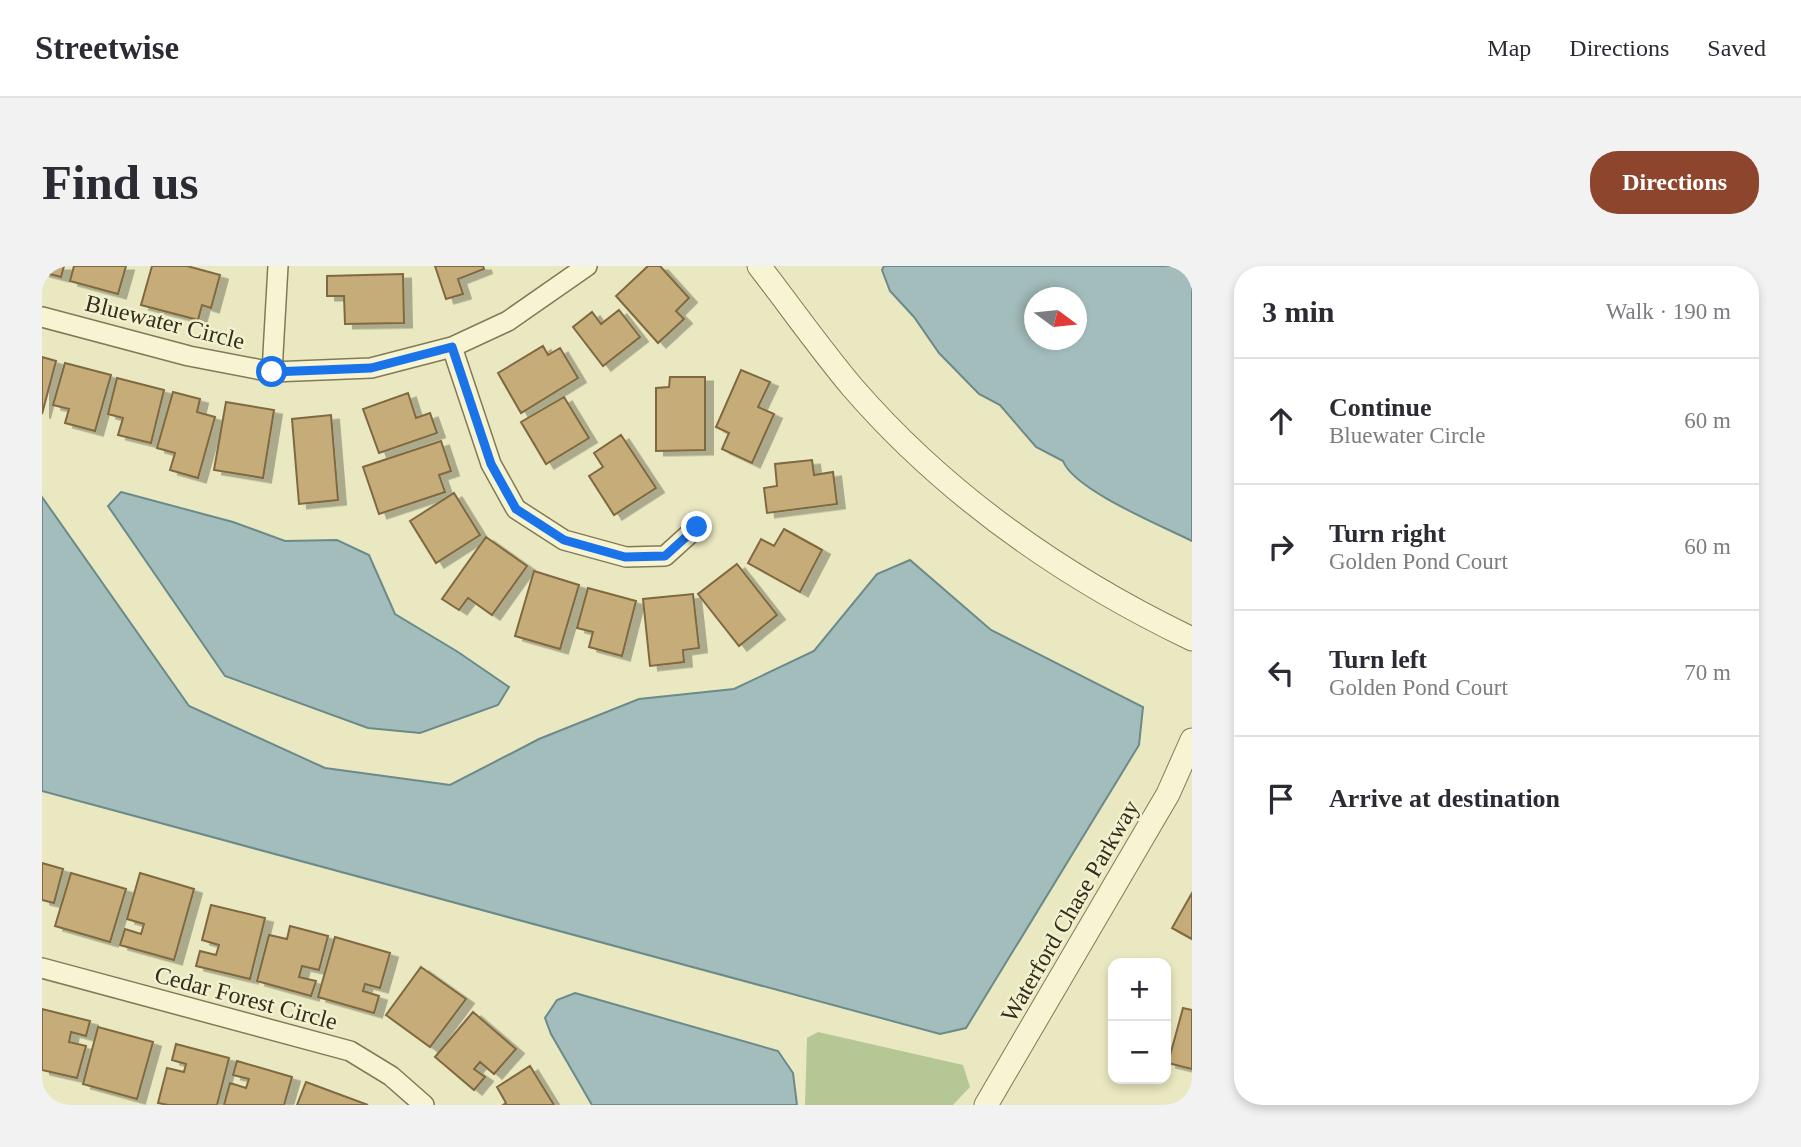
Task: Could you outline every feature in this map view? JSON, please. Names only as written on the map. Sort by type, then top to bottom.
[{"type":"street","points":[[272,372],[278,266]]},
{"type":"street","name":"Bluewater Circle","points":[[42,317],[189,356],[272,372],[371,368],[452,347],[508,321],[587,266]]},
{"type":"street","points":[[759,266],[853,388],[927,464],[1009,532],[1143,616],[1192,639]]},
{"type":"street","points":[[452,347],[491,464],[516,509],[564,540],[625,557],[665,556],[697,527]]},
{"type":"street","name":"Waterford Chase Parkway","points":[[986,1105],[1168,794],[1192,740]]},
{"type":"street","name":"Cedar Forest Circle","points":[[42,968],[350,1051],[391,1076],[424,1105]]},
{"type":"green space","points":[[818,1032],[963,1065],[970,1087],[953,1105],[805,1105],[807,1038]]},
{"type":"water","points":[[884,266],[1192,266],[1192,541],[1101,495],[1070,472],[1063,461],[1036,447],[1000,405],[979,394],[939,353],[914,317],[890,291],[882,270]]},
{"type":"water","points":[[121,492],[233,522],[285,541],[337,540],[369,555],[395,614],[509,687],[498,705],[420,733],[368,728],[225,676],[108,506]]},
{"type":"water","points":[[42,497],[189,706],[325,768],[450,785],[539,739],[639,699],[734,689],[814,651],[877,574],[910,560],[991,630],[1143,707],[1139,745],[966,1028],[940,1034],[42,791]]},
{"type":"water","points":[[575,993],[778,1051],[793,1073],[797,1105],[592,1105],[551,1034],[545,1018],[557,1000]]},
{"type":"building","points":[[42,266],[64,266],[61,277],[42,272]]},
{"type":"building","points":[[74,266],[126,266],[118,294],[70,281]]},
{"type":"building","points":[[152,266],[187,266],[220,275],[211,308],[202,305],[198,320],[141,305]]},
{"type":"building","points":[[435,266],[483,266],[484,269],[458,279],[463,294],[446,299]]},
{"type":"building","points":[[648,266],[660,266],[689,298],[676,311],[684,319],[658,343],[616,296]]},
{"type":"building","points":[[403,274],[404,323],[345,324],[344,296],[327,296],[327,276]]},
{"type":"building","points":[[619,310],[640,337],[603,366],[573,327],[592,312],[601,324]]},
{"type":"building","points":[[543,346],[548,355],[560,348],[578,378],[521,413],[498,373]]},
{"type":"building","points":[[42,357],[56,361],[42,414]]},
{"type":"building","points":[[65,363],[111,375],[95,431],[65,423],[69,409],[53,405]]},
{"type":"building","points":[[741,370],[770,382],[758,407],[774,414],[752,463],[722,449],[729,433],[716,427]]},
{"type":"building","points":[[670,377],[705,377],[705,450],[656,451],[656,388],[669,387]]},
{"type":"building","points":[[117,378],[164,390],[151,443],[118,435],[123,418],[108,414]]},
{"type":"building","points":[[173,392],[200,399],[197,412],[215,417],[198,478],[170,470],[175,453],[157,448]]},
{"type":"building","points":[[408,393],[416,418],[430,413],[437,433],[379,453],[363,409]]},
{"type":"building","points":[[564,397],[589,438],[546,464],[521,422]]},
{"type":"building","points":[[226,402],[274,410],[263,478],[214,470]]},
{"type":"building","points":[[331,415],[338,500],[299,504],[292,419]]},
{"type":"building","points":[[621,435],[656,488],[614,515],[589,476],[603,467],[594,453]]},
{"type":"building","points":[[441,441],[451,471],[439,475],[445,492],[379,514],[363,467]]},
{"type":"building","points":[[812,460],[814,475],[833,472],[837,504],[767,513],[764,488],[777,486],[775,464]]},
{"type":"building","points":[[454,493],[480,535],[436,563],[410,521]]},
{"type":"building","points":[[784,529],[822,550],[800,592],[748,563],[761,539],[774,546]]},
{"type":"building","points":[[486,537],[527,566],[492,615],[468,598],[459,610],[442,599]]},
{"type":"building","points":[[737,564],[777,615],[739,646],[698,594]]},
{"type":"building","points":[[534,571],[579,585],[560,649],[515,636]]},
{"type":"building","points":[[588,588],[636,601],[622,656],[589,647],[593,632],[577,628]]},
{"type":"building","points":[[693,594],[699,648],[683,650],[684,662],[650,666],[643,599]]},
{"type":"building","points":[[42,863],[63,869],[54,903],[42,900]]},
{"type":"building","points":[[71,873],[126,889],[110,942],[55,926]]},
{"type":"building","points":[[140,873],[194,889],[174,960],[120,945],[125,929],[141,934],[144,924],[127,919]]},
{"type":"building","points":[[1192,893],[1192,939],[1172,928]]},
{"type":"building","points":[[211,905],[265,918],[250,979],[196,966],[200,951],[216,955],[219,945],[202,940]]},
{"type":"building","points":[[290,926],[328,936],[319,970],[302,966],[299,977],[316,981],[311,996],[257,981],[269,935],[287,939]]},
{"type":"building","points":[[335,937],[390,953],[380,988],[365,984],[363,991],[379,996],[374,1013],[318,997]]},
{"type":"building","points":[[421,967],[466,999],[430,1047],[386,1015]]},
{"type":"building","points":[[1183,1008],[1192,1010],[1192,1069],[1171,1064],[1171,1052]]},
{"type":"building","points":[[42,1009],[90,1021],[86,1036],[71,1032],[69,1042],[86,1046],[77,1078],[42,1070]]},
{"type":"building","points":[[473,1012],[516,1049],[494,1074],[480,1062],[474,1069],[485,1077],[474,1090],[435,1057]]},
{"type":"building","points":[[98,1027],[153,1042],[137,1099],[83,1084]]},
{"type":"building","points":[[176,1044],[229,1058],[217,1105],[158,1103],[167,1068],[184,1072],[186,1064],[172,1060]]},
{"type":"building","points":[[237,1061],[292,1077],[284,1105],[224,1105],[230,1083],[246,1088],[249,1079],[233,1075]]},
{"type":"building","points":[[530,1066],[554,1105],[503,1105],[506,1103],[497,1087]]},
{"type":"building","points":[[306,1082],[368,1105],[297,1105]]},
{"type":"route","points":[[272,372],[371,368],[452,347],[491,464],[516,509],[564,540],[625,557],[665,556],[697,527]]}]
